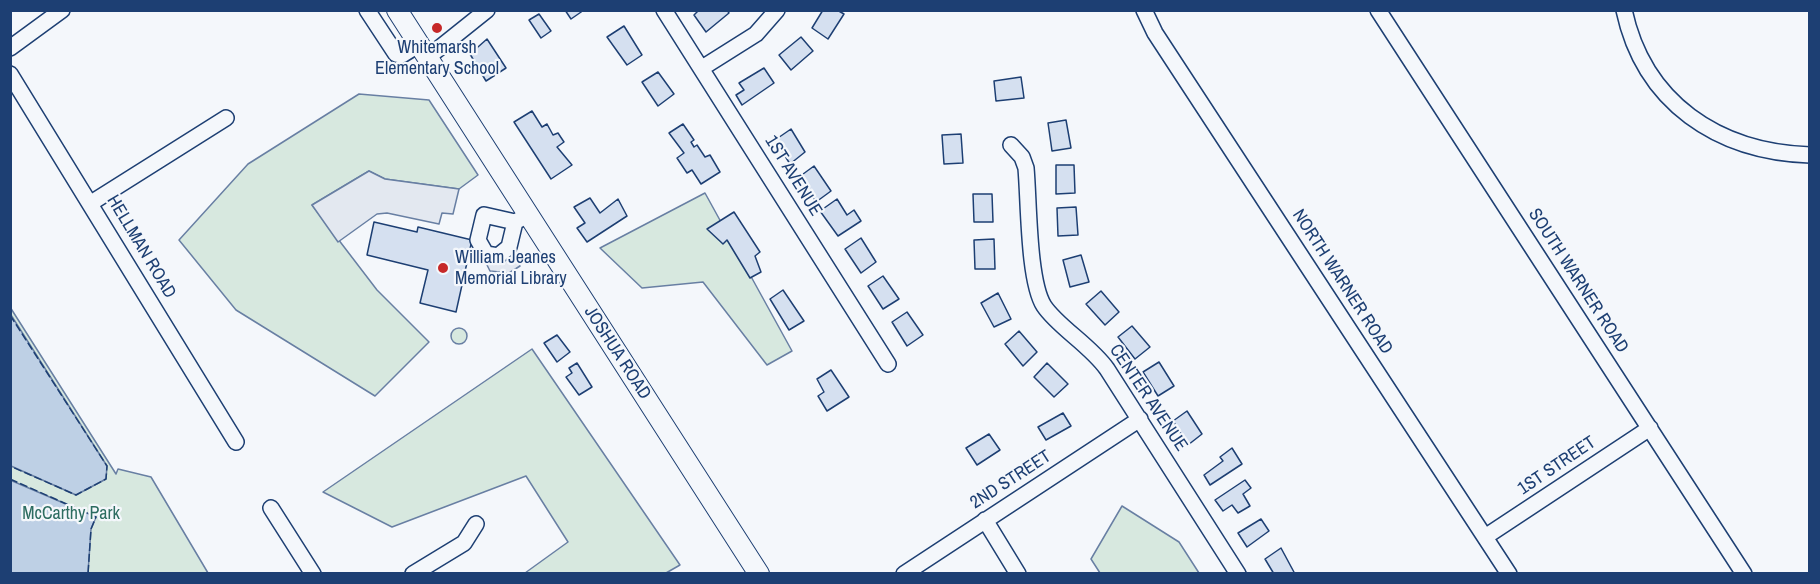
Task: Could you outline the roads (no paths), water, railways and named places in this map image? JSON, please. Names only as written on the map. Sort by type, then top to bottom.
[{"type":"main road","name":"JOSHUA ROAD","points":[[397,10],[521,218],[759,573]]},
{"type":"street","points":[[10,48],[62,10]]},
{"type":"street","points":[[368,10],[396,54],[402,55],[423,52],[488,10]]},
{"type":"street","name":"1ST AVENUE","points":[[664,10],[888,364]]},
{"type":"street","points":[[702,68],[756,34],[777,10]]},
{"type":"street","name":"NORTH WARNER ROAD","points":[[1144,10],[1155,33],[1509,573]]},
{"type":"street","name":"SOUTH WARNER ROAD","points":[[1378,10],[1744,573]]},
{"type":"street","points":[[1624,10],[1637,52],[1658,84],[1681,110],[1702,127],[1749,148],[1809,155]]},
{"type":"street","name":"HELLMAN ROAD","points":[[10,74],[236,442]]},
{"type":"street","points":[[91,203],[225,118]]},
{"type":"street","name":"CENTER AVENUE","points":[[1011,145],[1022,157],[1026,168],[1035,280],[1045,307],[1099,357],[1238,573]]},
{"type":"street","name":"2ND STREET","points":[[904,573],[1140,419]]},
{"type":"street","name":"1ST STREET","points":[[1485,537],[1650,428]]},
{"type":"street","points":[[271,508],[313,573]]},
{"type":"street","points":[[985,520],[1018,573]]},
{"type":"street","points":[[413,573],[464,543],[476,524]]},
{"type":"water","points":[[11,315],[107,466],[106,479],[76,495],[11,466]]},
{"type":"water","points":[[10,480],[96,517],[91,529],[88,573],[11,573]]},
{"type":"place","name":"Whitemarsh Elementary School","points":[[437,28]]},
{"type":"place","name":"William Jeanes Memorial Library","points":[[443,268]]},
{"type":"park label","name":"McCarthy Park","points":[[71,514]]}]
